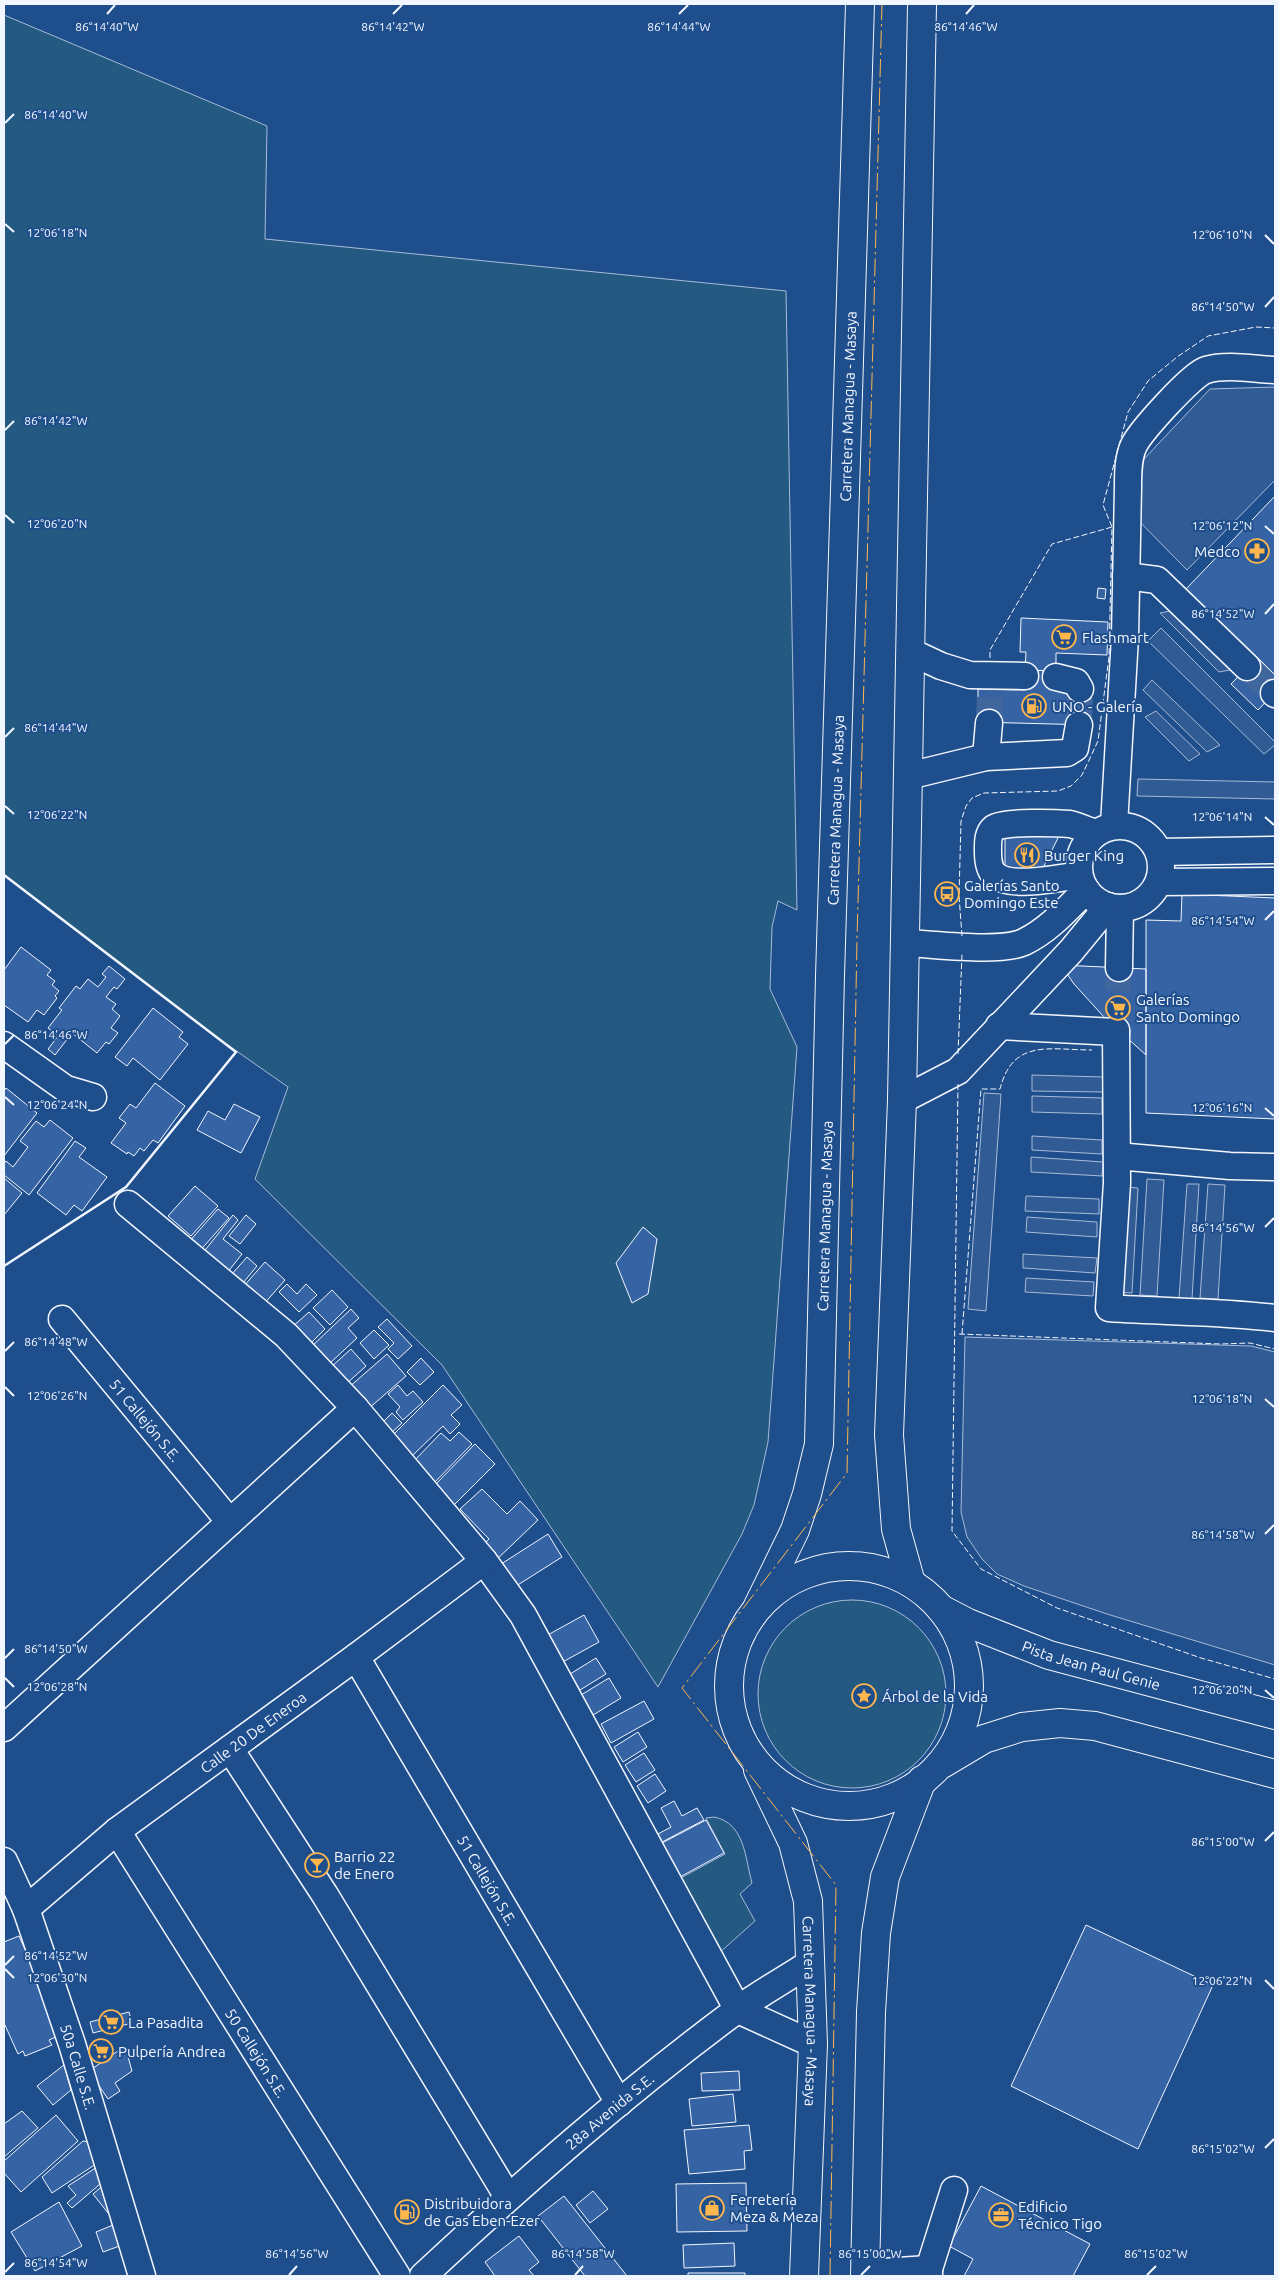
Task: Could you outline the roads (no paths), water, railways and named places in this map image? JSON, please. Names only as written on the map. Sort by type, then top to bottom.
[{"type":"main road","name":"Carretera Managua - Masaya","points":[[804,2276],[813,2044],[808,1901],[793,1843],[733,1721],[728,1681],[736,1641],[758,1606],[794,1530],[807,1494],[818,1444],[830,976],[860,4]]},
{"type":"main road","points":[[911,1583],[896,1529],[889,1435],[902,1100],[922,4]]},
{"type":"main road","points":[[758,1606],[790,1580],[829,1567],[870,1568],[911,1583],[941,1609],[963,1645],[970,1686],[963,1728],[932,1772],[885,1877],[876,1933],[872,2002],[866,2274]]},
{"type":"main road","name":"Pista Jean Paul Genie","points":[[941,1609],[997,1636],[1049,1655],[1275,1715]]},
{"type":"main road","points":[[752,1758],[781,1786],[812,1801],[847,1807],[882,1803],[984,1739],[1022,1727],[1060,1723],[1095,1726],[1275,1774]]},
{"type":"street","points":[[1083,882],[1005,880],[993,874],[988,861],[988,838],[994,828],[1005,824],[1056,823],[1104,829],[1128,825],[1141,830],[1152,840],[1160,852],[1162,872],[1159,882],[1153,893],[1143,902],[1132,907],[1114,907],[1096,900],[1083,882],[1081,852],[1087,842],[1104,829],[1122,703],[1129,465],[1134,446],[1140,436],[1191,380],[1204,371],[1217,368],[1275,370]]},
{"type":"street","points":[[1126,576],[1157,580],[1248,667]]},
{"type":"street","points":[[911,652],[956,671],[991,682],[1025,676]]},
{"type":"street","points":[[1056,677],[1076,682],[1080,689]]},
{"type":"street","points":[[986,757],[989,723]]},
{"type":"street","points":[[908,776],[986,757],[1066,754],[1075,748],[1079,725]]},
{"type":"street","points":[[1160,852],[1275,850]]},
{"type":"street","points":[[1159,882],[1275,881]]},
{"type":"street","points":[[905,943],[998,947],[1022,943],[1042,932],[1053,922],[1083,882]]},
{"type":"street","points":[[1114,907],[1118,968]]},
{"type":"street","points":[[902,1100],[958,1071],[1114,907]]},
{"type":"street","points":[[999,1026],[1116,1031],[1117,1156],[1109,1308],[1164,1312],[1227,1312],[1275,1318]]},
{"type":"street","points":[[4,1046],[66,1089],[93,1098]]},
{"type":"street","points":[[1117,1156],[1230,1166],[1275,1167]]},
{"type":"street","points":[[128,1204],[286,1336],[355,1408],[484,1561],[523,1614],[738,2010],[813,2044]]},
{"type":"street","name":"51 Callejón S.E.","points":[[62,1319],[230,1522]]},
{"type":"street","points":[[4,1728],[355,1408]]},
{"type":"street","name":"Calle 20 De Eneroa","points":[[26,1909],[117,1831],[484,1561]]},
{"type":"street","name":"51 Callejón S.E.","points":[[356,1657],[619,2103]]},
{"type":"street","points":[[230,1749],[325,1895],[508,2197]]},
{"type":"street","name":"50 Callejón S.E.","points":[[117,1831],[397,2276]]},
{"type":"street","name":"50a Calle S.E.","points":[[6,1875],[26,1909],[72,2044],[142,2276]]},
{"type":"street","name":"28a Avenida S.E.","points":[[423,2276],[508,2197],[619,2103],[738,2010],[810,1963]]},
{"type":"street","points":[[866,2274],[929,2272],[954,2190]]},
{"type":"tunnel","points":[[1247,667],[1274,693]]},
{"type":"tunnel","points":[[989,723],[990,689]]},
{"type":"tunnel","points":[[1079,725],[1080,689]]},
{"type":"tunnel","points":[[1116,1030],[1119,968]]},
{"type":"place","name":"Medco","points":[[1257,551]]},
{"type":"place","name":"Flashmart","points":[[1064,637]]},
{"type":"place","name":"UNO - Galería","points":[[1034,706]]},
{"type":"place","name":"Burger King","points":[[1027,855]]},
{"type":"place","name":"Galerías Santo Domingo Este","points":[[947,894]]},
{"type":"place","name":"Galerías Santo Domingo","points":[[1118,1008]]},
{"type":"place","name":"Árbol de la Vida","points":[[864,1696]]},
{"type":"place","name":"Barrio 22 de Enero","points":[[317,1865]]},
{"type":"place","name":"La Pasadita","points":[[111,2022]]},
{"type":"place","name":"Pulpería Andrea","points":[[101,2051]]},
{"type":"place","name":"Ferretería Meza & Meza","points":[[712,2208]]},
{"type":"place","name":"Distribuidora de Gas Eben-Ezer","points":[[407,2212]]},
{"type":"place","name":"Edificio Técnico Tigo","points":[[1001,2215]]}]
